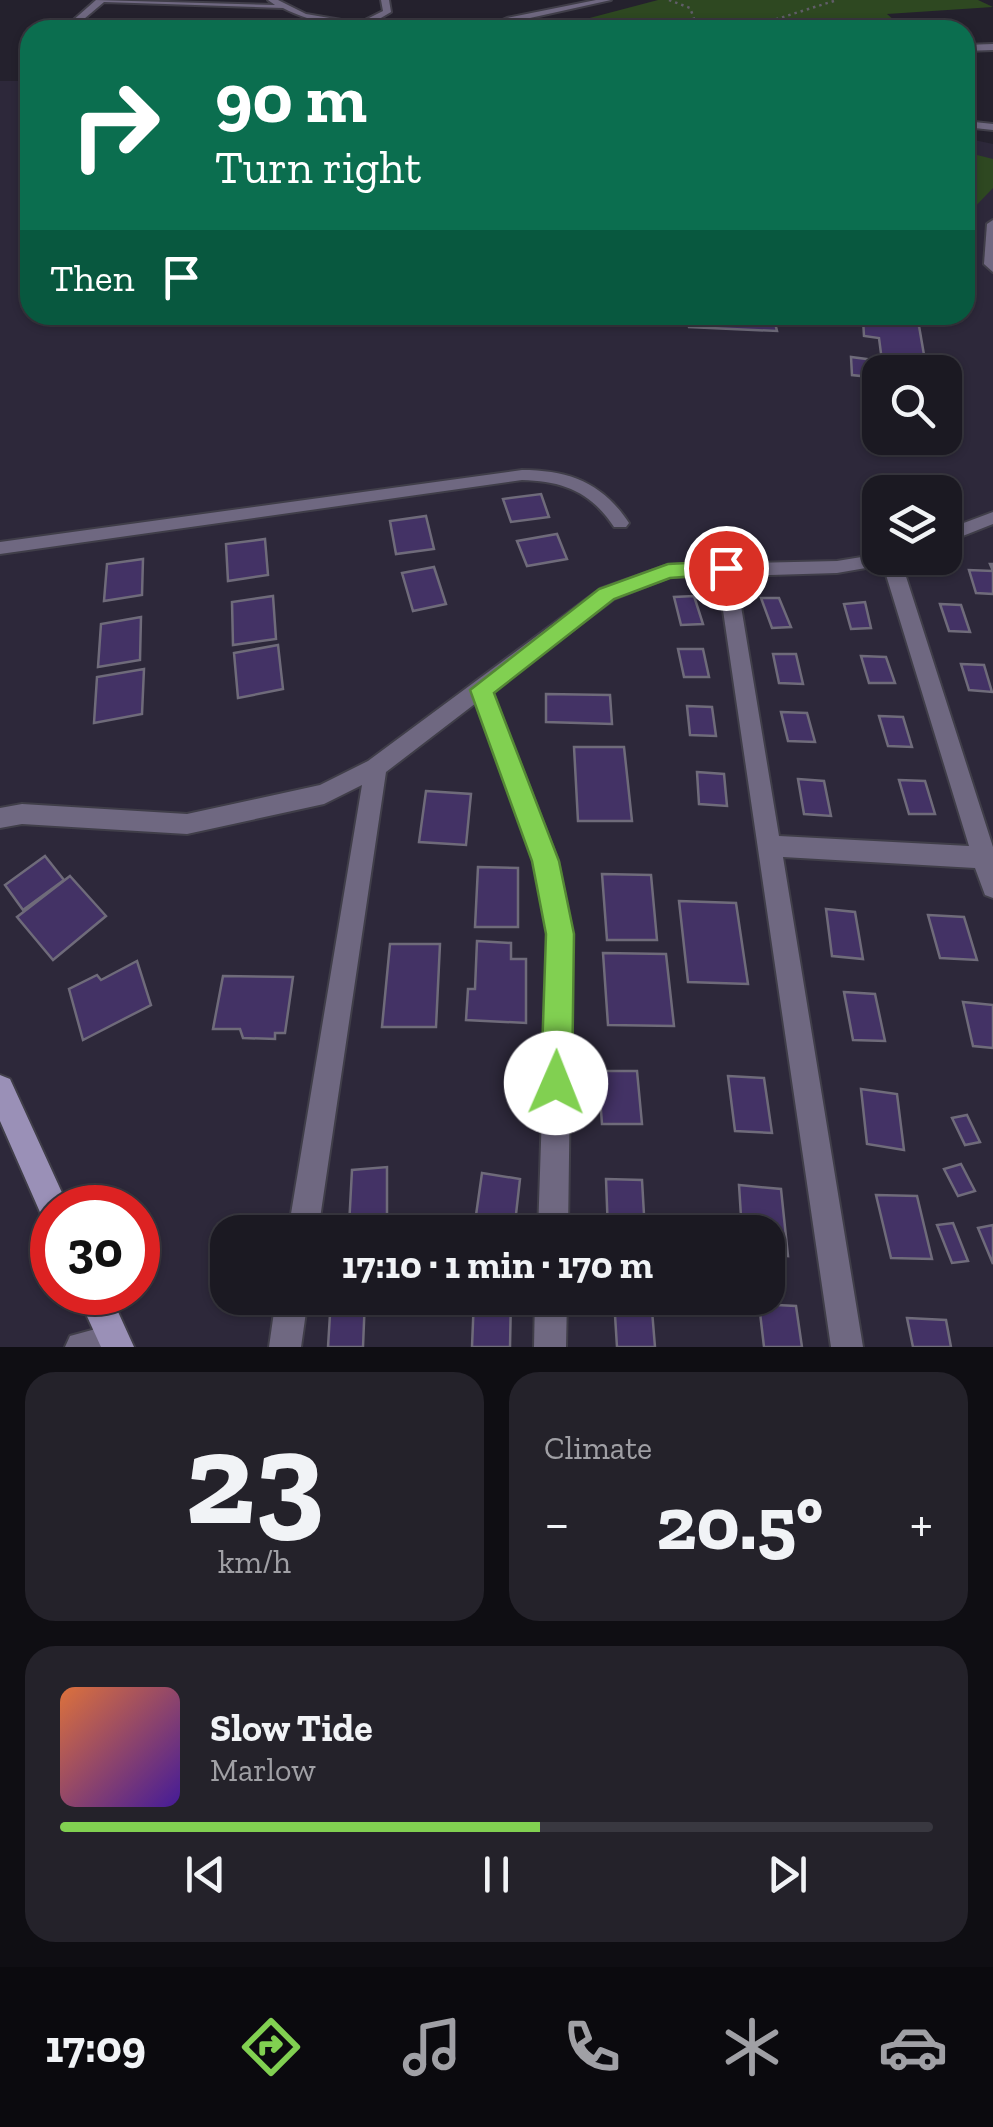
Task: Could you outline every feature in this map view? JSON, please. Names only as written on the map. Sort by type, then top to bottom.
[{"type":"street","points":[[79,20],[104,0],[276,4],[326,20]]},
{"type":"street","points":[[372,20],[387,12],[386,0]]},
{"type":"street","points":[[550,0],[574,6]]},
{"type":"street","points":[[522,20],[606,0]]},
{"type":"street","points":[[993,224],[993,268]]},
{"type":"street","points":[[0,548],[522,474],[555,474],[578,482],[596,492],[620,523]]},
{"type":"street","points":[[962,530],[993,518]]},
{"type":"street","points":[[0,818],[22,814],[187,824],[324,794],[376,766],[607,594],[668,571],[862,562]]},
{"type":"street","points":[[726,568],[847,1347]]},
{"type":"street","points":[[897,575],[988,857],[993,887]]},
{"type":"street","points":[[482,690],[546,861],[560,934],[553,1215]]},
{"type":"street","points":[[305,1215],[376,766]]},
{"type":"street","points":[[769,846],[988,857]]},
{"type":"street","points":[[0,1089],[44,1185]]},
{"type":"street","points":[[81,1347],[116,1344],[103,1315]]},
{"type":"street","points":[[284,1347],[289,1315]]},
{"type":"street","points":[[550,1347],[551,1315]]},
{"type":"path","points":[[669,0],[690,8],[695,20]]},
{"type":"path","points":[[776,20],[837,0]]},
{"type":"shaded area","points":[[0,81],[20,81],[20,325],[975,325],[975,140],[993,144],[993,1347],[0,1347]]},
{"type":"green space","points":[[658,0],[978,0],[993,7],[887,14],[894,20],[582,20]]},
{"type":"green space","points":[[975,154],[993,159],[993,188],[975,207]]},
{"type":"building","points":[[776,325],[777,331],[689,327]]},
{"type":"building","points":[[863,325],[919,326],[924,355],[881,355],[879,338],[864,336]]},
{"type":"building","points":[[851,357],[862,358],[862,376],[852,375]]},
{"type":"building","points":[[541,494],[549,517],[511,522],[503,499]]},
{"type":"building","points":[[426,516],[434,549],[396,554],[390,521]]},
{"type":"building","points":[[557,534],[567,559],[527,566],[517,541]]},
{"type":"building","points":[[265,539],[268,575],[228,581],[226,544]]},
{"type":"building","points":[[143,559],[142,595],[104,601],[107,564]]},
{"type":"building","points":[[434,567],[446,604],[413,611],[402,573]]},
{"type":"building","points":[[969,570],[993,571],[993,594],[976,593]]},
{"type":"building","points":[[273,596],[276,639],[233,645],[232,602]]},
{"type":"building","points":[[694,596],[703,624],[681,625],[674,597]]},
{"type":"building","points":[[761,598],[779,598],[791,627],[772,628]]},
{"type":"building","points":[[865,602],[871,628],[851,629],[844,604]]},
{"type":"building","points":[[940,604],[961,605],[970,632],[949,631]]},
{"type":"building","points":[[141,617],[140,660],[98,667],[101,624]]},
{"type":"building","points":[[278,645],[283,689],[238,698],[234,653]]},
{"type":"building","points":[[678,649],[703,649],[709,677],[684,677]]},
{"type":"building","points":[[773,654],[796,654],[803,684],[779,683]]},
{"type":"building","points":[[861,656],[886,657],[895,683],[869,683]]},
{"type":"building","points":[[961,664],[984,665],[992,692],[969,690]]},
{"type":"building","points":[[144,669],[142,714],[94,723],[97,677]]},
{"type":"building","points":[[546,694],[610,695],[612,724],[546,722]]},
{"type":"building","points":[[687,706],[712,707],[716,736],[690,735]]},
{"type":"building","points":[[781,712],[807,713],[815,742],[788,741]]},
{"type":"building","points":[[879,716],[903,717],[912,747],[888,746]]},
{"type":"building","points":[[574,747],[624,747],[632,821],[578,821]]},
{"type":"building","points":[[697,772],[724,774],[727,806],[699,804]]},
{"type":"building","points":[[798,779],[824,781],[831,816],[804,814]]},
{"type":"building","points":[[899,780],[925,781],[935,814],[909,814]]},
{"type":"building","points":[[426,791],[471,794],[466,845],[419,842]]},
{"type":"building","points":[[45,856],[64,880],[23,910],[5,885]]},
{"type":"building","points":[[478,867],[518,868],[518,927],[475,927]]},
{"type":"building","points":[[602,874],[651,875],[657,940],[607,940]]},
{"type":"building","points":[[70,876],[106,916],[53,960],[17,917]]},
{"type":"building","points":[[679,901],[736,903],[748,984],[688,982]]},
{"type":"building","points":[[826,909],[855,912],[863,959],[832,956]]},
{"type":"building","points":[[928,915],[964,917],[977,960],[940,958]]},
{"type":"building","points":[[477,941],[511,943],[511,959],[526,959],[526,1023],[466,1020],[468,989],[475,989]]},
{"type":"building","points":[[390,944],[440,944],[436,1027],[382,1027]]},
{"type":"building","points":[[603,953],[666,954],[674,1026],[608,1025]]},
{"type":"building","points":[[137,961],[151,1005],[83,1040],[69,989],[97,975],[101,980]]},
{"type":"building","points":[[223,976],[293,977],[285,1033],[275,1033],[275,1039],[243,1038],[240,1029],[213,1029]]},
{"type":"building","points":[[844,992],[875,994],[885,1041],[853,1040]]},
{"type":"building","points":[[963,1002],[993,1005],[993,1048],[973,1046]]},
{"type":"building","points":[[598,1071],[637,1071],[642,1124],[602,1124]]},
{"type":"building","points":[[728,1076],[764,1078],[772,1133],[735,1131]]},
{"type":"building","points":[[861,1089],[897,1094],[904,1150],[867,1144]]},
{"type":"building","points":[[967,1115],[980,1142],[965,1145],[952,1118]]},
{"type":"building","points":[[961,1164],[975,1191],[958,1196],[944,1169]]},
{"type":"building","points":[[387,1167],[387,1215],[350,1215],[352,1170]]},
{"type":"building","points":[[482,1173],[520,1179],[516,1215],[476,1215]]},
{"type":"building","points":[[606,1179],[642,1180],[644,1215],[607,1215]]},
{"type":"building","points":[[739,1185],[781,1189],[784,1215],[741,1215]]},
{"type":"building","points":[[876,1195],[917,1196],[932,1259],[891,1258]]},
{"type":"building","points":[[953,1223],[968,1261],[952,1263],[937,1225]]},
{"type":"building","points":[[993,1225],[993,1264],[978,1228]]},
{"type":"building","points":[[785,1305],[796,1306],[802,1347],[764,1347],[760,1315],[785,1315]]},
{"type":"building","points":[[330,1315],[364,1315],[363,1347],[328,1347]]},
{"type":"building","points":[[473,1315],[511,1315],[510,1347],[472,1347]]},
{"type":"building","points":[[615,1315],[652,1315],[655,1347],[617,1347]]},
{"type":"building","points":[[907,1318],[946,1320],[951,1347],[913,1347]]},
{"type":"route","points":[[556,1083],[560,934],[546,861],[482,690],[607,594],[668,571],[726,568]]}]
